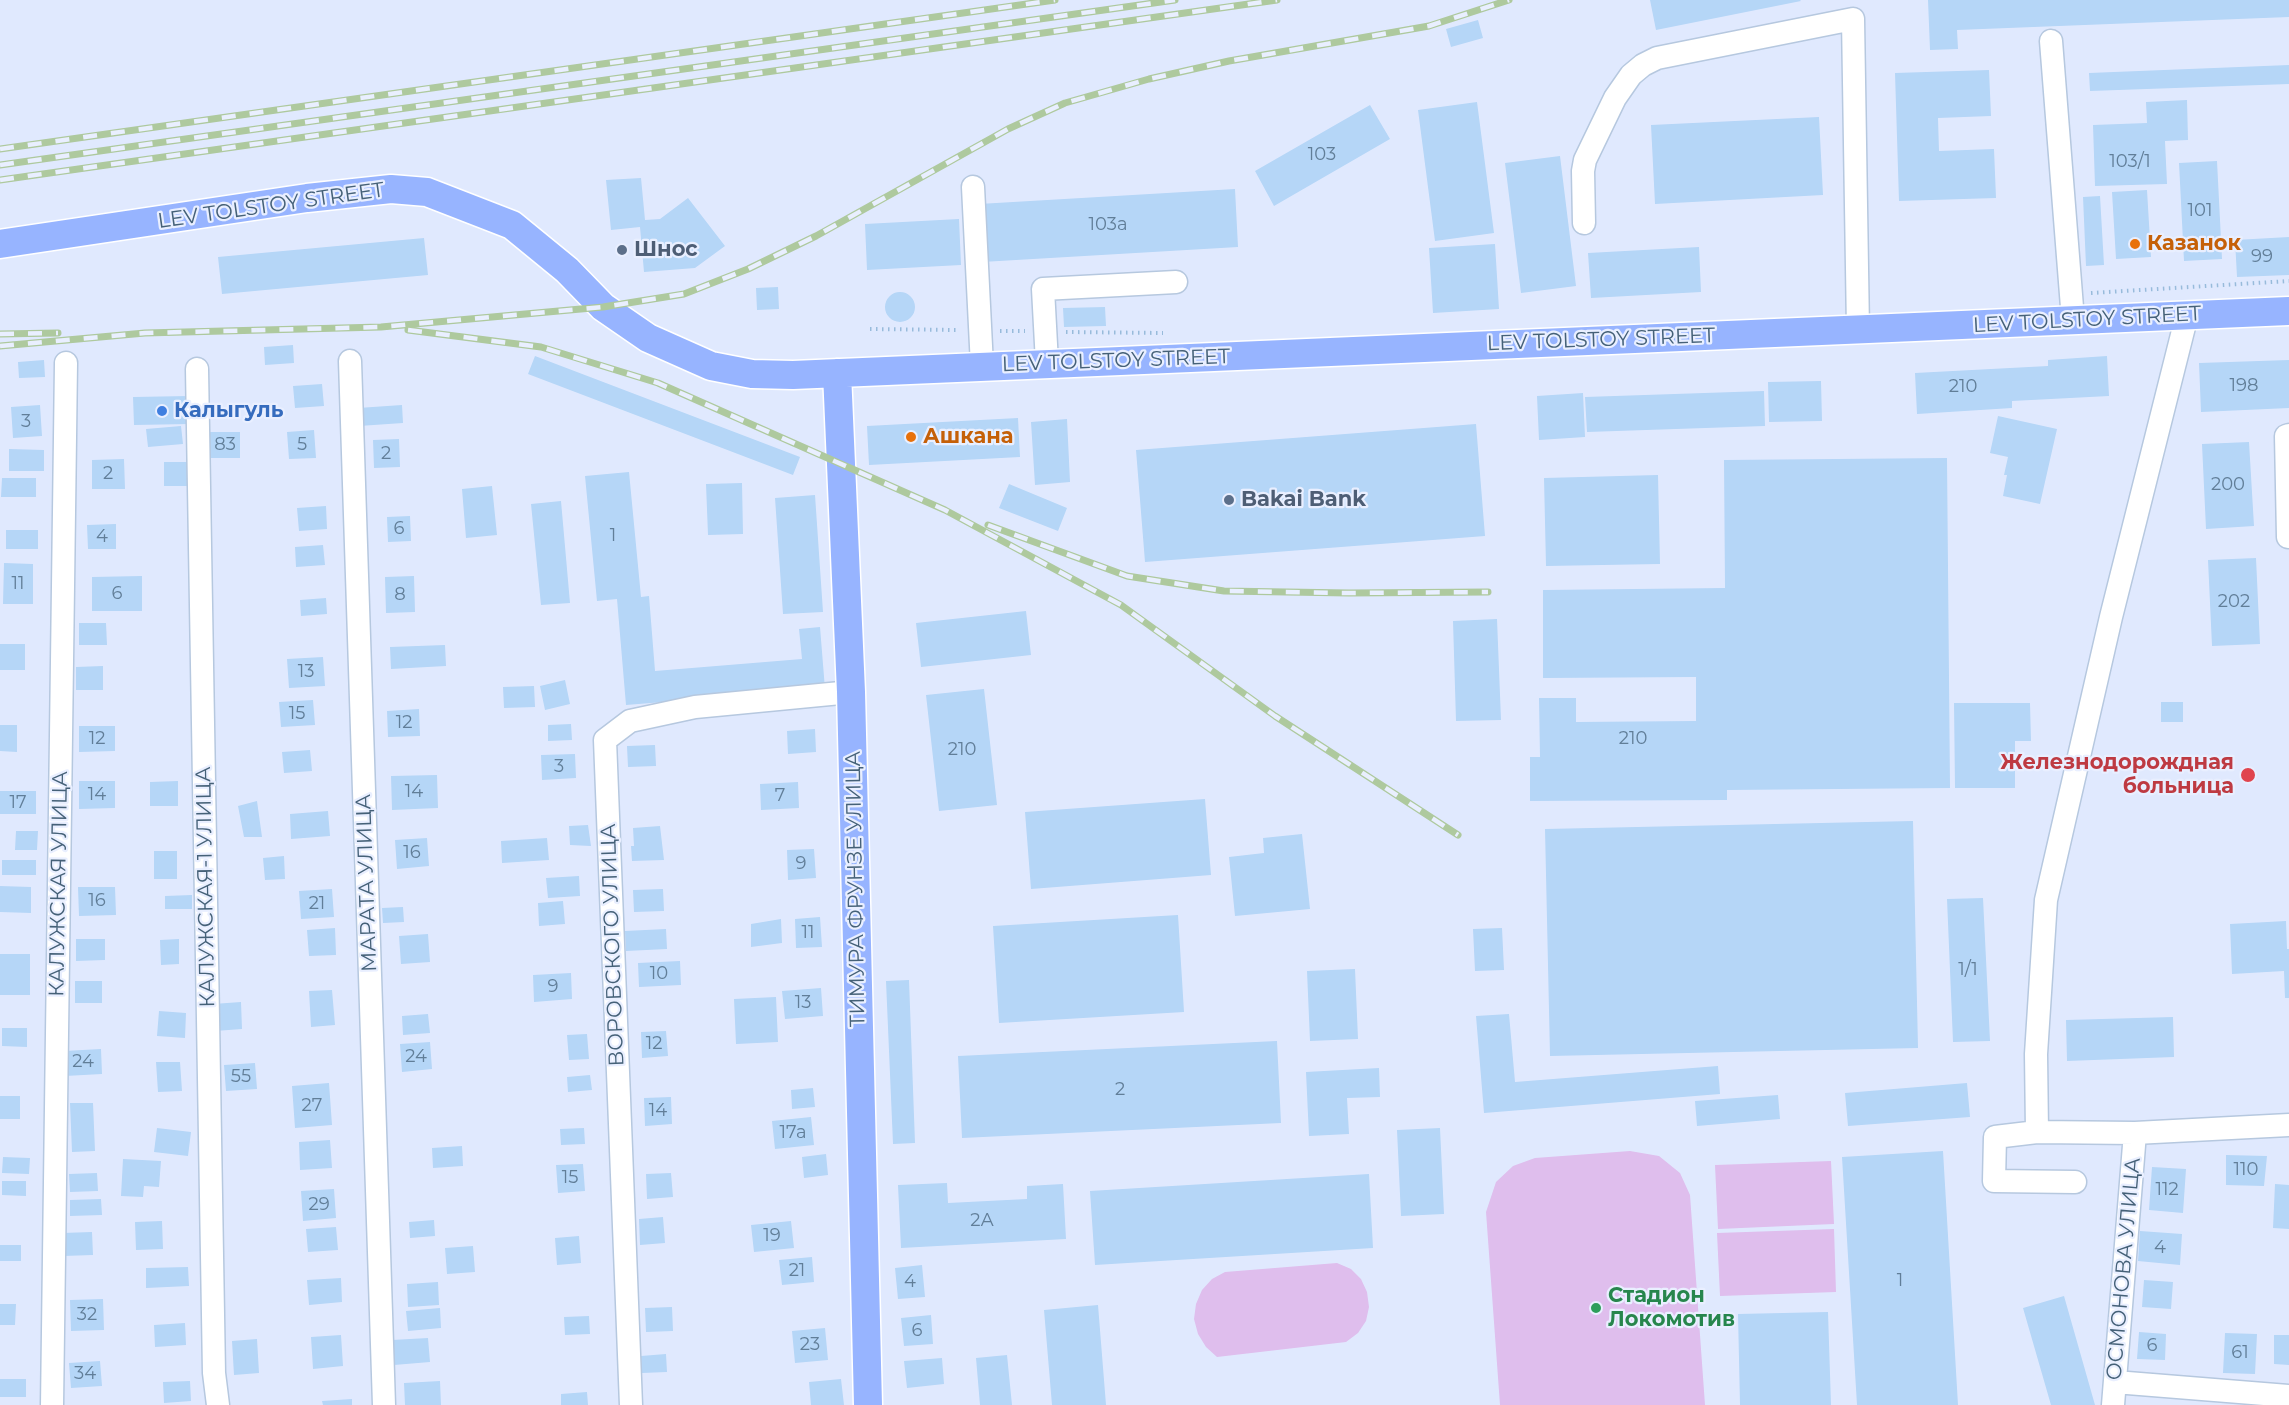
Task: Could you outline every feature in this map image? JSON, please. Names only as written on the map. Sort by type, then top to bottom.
[{"type":"main road","name":"LEV TOLSTOY STREET","points":[[0,244],[307,198],[391,189],[427,192],[512,225],[567,270],[603,307],[648,338],[711,366],[752,374],[837,373],[1858,330],[2072,307],[2187,315],[2289,311]]},
{"type":"main road","name":"ТИМУРА ФРУНЗЕ УЛИЦА","points":[[837,373],[851,692],[868,1405]]},
{"type":"street","points":[[1584,223],[1582,171],[1585,160],[1615,98],[1631,75],[1657,58],[1853,19],[1858,330]]},
{"type":"street","points":[[2051,41],[2072,307]]},
{"type":"street","points":[[973,187],[982,366]]},
{"type":"street","points":[[1047,363],[1043,289],[1176,282]]},
{"type":"street","points":[[2037,1132],[2036,1054],[2046,900],[2111,617],[2187,315]]},
{"type":"street","name":"МАРАТА УЛИЦА","points":[[350,362],[384,1405]]},
{"type":"street","name":"КАЛУЖСКАЯ УЛИЦА","points":[[52,1405],[66,363]]},
{"type":"street","name":"КАЛУЖСКАЯ-1 УЛИЦА","points":[[197,369],[214,1373],[218,1405]]},
{"type":"street","points":[[2288,537],[2286,436],[2289,435]]},
{"type":"street","name":"ВОРОВСКОГО УЛИЦА","points":[[631,1405],[605,740],[630,721],[695,707],[851,692]]},
{"type":"street","points":[[2074,1182],[1994,1180],[1995,1137],[2037,1132],[2135,1134],[2289,1125]]},
{"type":"street","name":"ОСМОНОВА УЛИЦА","points":[[2113,1405],[2135,1134]]},
{"type":"street","points":[[2115,1382],[2289,1396]]},
{"type":"path","points":[[2072,307],[2289,281]]},
{"type":"path","points":[[870,329],[1168,333]]},
{"type":"shaded area","name":"Стадион Локомотив","points":[[1630,1151],[1659,1156],[1680,1173],[1690,1195],[1705,1405],[1500,1405],[1486,1212],[1496,1182],[1513,1166],[1535,1158]]},
{"type":"shaded area","points":[[1831,1161],[1834,1224],[1718,1229],[1715,1165]]},
{"type":"shaded area","points":[[1834,1229],[1836,1292],[1720,1296],[1717,1233]]},
{"type":"shaded area","points":[[1337,1263],[1351,1269],[1361,1279],[1367,1292],[1369,1307],[1366,1321],[1358,1333],[1346,1342],[1217,1357],[1206,1347],[1198,1334],[1194,1319],[1196,1304],[1202,1290],[1212,1279],[1225,1272]]},
{"type":"building","points":[[1650,0],[1800,0],[1801,1],[1656,30]]},
{"type":"building","points":[[1928,0],[2289,0],[2289,17],[1957,30],[1958,49],[1930,50]]},
{"type":"building","points":[[1478,20],[1483,38],[1451,47],[1446,29]]},
{"type":"building","points":[[2289,65],[2289,84],[2090,91],[2089,73]]},
{"type":"building","points":[[1989,70],[1991,116],[1938,118],[1939,151],[1994,149],[1996,198],[1899,201],[1895,73]]},
{"type":"building","points":[[2187,100],[2188,140],[2165,141],[2167,184],[2095,186],[2093,125],[2147,123],[2146,102]]},
{"type":"building","points":[[1477,102],[1494,233],[1435,241],[1418,110]]},
{"type":"building","points":[[1370,105],[1390,139],[1274,206],[1255,171]]},
{"type":"building","points":[[1819,117],[1823,195],[1655,204],[1651,125]]},
{"type":"building","points":[[1560,156],[1576,286],[1521,293],[1505,163]]},
{"type":"building","points":[[2217,161],[2222,259],[2184,261],[2179,163]]},
{"type":"building","points":[[641,178],[645,220],[660,219],[688,198],[725,246],[695,268],[644,272],[640,227],[611,230],[606,180]]},
{"type":"building","points":[[1235,189],[1238,247],[982,262],[979,204]]},
{"type":"building","points":[[2147,190],[2151,257],[2116,259],[2112,192]]},
{"type":"building","points":[[2100,196],[2104,265],[2086,266],[2083,197]]},
{"type":"building","points":[[959,219],[961,265],[867,270],[865,224]]},
{"type":"building","points":[[2289,237],[2289,275],[2237,277],[2235,240]]},
{"type":"building","points":[[424,238],[428,275],[222,294],[218,257]]},
{"type":"building","points":[[1495,244],[1499,309],[1433,313],[1429,248]]},
{"type":"building","points":[[1699,247],[1701,292],[1591,298],[1588,253]]},
{"type":"building","points":[[778,287],[779,309],[757,310],[756,288]]},
{"type":"building","points":[[900,292],[911,296],[915,307],[911,318],[900,322],[889,318],[885,307],[889,296]]},
{"type":"building","points":[[1105,307],[1106,326],[1064,327],[1063,308]]},
{"type":"building","points":[[293,345],[294,363],[265,365],[264,347]]},
{"type":"building","points":[[535,356],[800,457],[793,475],[528,374]]},
{"type":"building","points":[[2107,356],[2109,396],[2012,401],[2012,408],[1917,414],[1915,373],[2048,366],[2048,360]]},
{"type":"building","points":[[44,360],[45,377],[19,378],[18,362]]},
{"type":"building","points":[[2289,360],[2289,408],[2201,412],[2199,363]]},
{"type":"building","points":[[1821,381],[1822,421],[1769,422],[1768,382]]},
{"type":"building","points":[[322,384],[324,406],[295,408],[293,386]]},
{"type":"building","points":[[1764,391],[1765,426],[1587,432],[1585,397]]},
{"type":"building","points":[[1583,393],[1585,437],[1539,440],[1537,396]]},
{"type":"building","points":[[189,396],[190,424],[134,425],[133,397]]},
{"type":"building","points":[[40,405],[42,436],[13,438],[11,407]]},
{"type":"building","points":[[402,405],[403,423],[359,426],[358,408]]},
{"type":"building","points":[[1998,416],[2057,429],[2040,504],[2003,496],[2008,457],[1990,453]]},
{"type":"building","points":[[1018,418],[1020,457],[869,465],[867,426]]},
{"type":"building","points":[[1067,419],[1070,482],[1035,485],[1031,422]]},
{"type":"building","points":[[1476,424],[1485,536],[1145,562],[1136,450]]},
{"type":"building","points":[[181,426],[183,444],[148,447],[146,429]]},
{"type":"building","points":[[314,430],[316,458],[289,459],[287,432]]},
{"type":"building","points":[[209,432],[240,432],[240,458],[210,458]]},
{"type":"building","points":[[399,439],[400,467],[374,468],[373,440]]},
{"type":"building","points":[[2249,442],[2254,526],[2206,529],[2202,444]]},
{"type":"building","points":[[9,449],[44,450],[44,471],[9,471]]},
{"type":"building","points":[[1947,458],[1950,788],[1727,790],[1727,800],[1530,801],[1530,757],[1540,757],[1539,698],[1576,698],[1576,722],[1696,721],[1696,677],[1543,678],[1543,590],[1725,588],[1724,460]]},
{"type":"building","points":[[124,459],[125,489],[92,489],[92,460]]},
{"type":"building","points":[[164,462],[189,462],[189,486],[164,486]]},
{"type":"building","points":[[629,472],[641,597],[649,596],[655,671],[802,659],[799,629],[820,627],[825,689],[626,705],[617,599],[597,601],[585,476]]},
{"type":"building","points":[[1658,475],[1660,564],[1546,566],[1544,478]]},
{"type":"building","points":[[2,478],[36,478],[36,497],[1,497]]},
{"type":"building","points":[[742,483],[743,534],[708,535],[706,484]]},
{"type":"building","points":[[1009,484],[1067,508],[1058,531],[999,508]]},
{"type":"building","points":[[492,486],[497,535],[466,538],[462,489]]},
{"type":"building","points":[[815,495],[823,612],[783,614],[775,498]]},
{"type":"building","points":[[561,501],[570,603],[541,605],[531,504]]},
{"type":"building","points":[[326,506],[327,529],[299,531],[297,508]]},
{"type":"building","points":[[410,516],[411,541],[388,542],[387,517]]},
{"type":"building","points":[[116,524],[116,549],[88,549],[87,525]]},
{"type":"building","points":[[6,530],[38,530],[38,549],[6,549]]},
{"type":"building","points":[[323,545],[325,565],[296,567],[295,547]]},
{"type":"building","points":[[2256,558],[2260,644],[2212,646],[2208,560]]},
{"type":"building","points":[[4,563],[33,564],[33,604],[3,604]]},
{"type":"building","points":[[142,576],[142,611],[92,611],[92,577]]},
{"type":"building","points":[[414,576],[415,612],[386,613],[385,577]]},
{"type":"building","points":[[326,598],[327,614],[301,616],[300,600]]},
{"type":"building","points":[[1026,611],[1031,655],[921,667],[916,623]]},
{"type":"building","points":[[1497,619],[1501,720],[1456,721],[1453,621]]},
{"type":"building","points":[[79,623],[106,623],[107,645],[79,645]]},
{"type":"building","points":[[0,644],[25,644],[25,670],[0,670]]},
{"type":"building","points":[[445,645],[446,666],[391,669],[390,647]]},
{"type":"building","points":[[323,657],[325,686],[289,688],[287,659]]},
{"type":"building","points":[[103,666],[103,690],[76,690],[76,667]]},
{"type":"building","points":[[565,680],[570,704],[545,710],[540,686]]},
{"type":"building","points":[[534,686],[535,707],[504,708],[503,687]]},
{"type":"building","points":[[984,689],[997,805],[939,811],[926,695]]},
{"type":"building","points":[[313,700],[315,725],[281,727],[279,702]]},
{"type":"building","points":[[2161,702],[2183,702],[2183,722],[2161,722]]},
{"type":"building","points":[[1954,703],[2030,703],[2031,741],[2015,741],[2015,788],[1955,788]]},
{"type":"building","points":[[419,709],[420,736],[388,737],[387,711]]},
{"type":"building","points":[[571,724],[572,740],[548,741],[548,725]]},
{"type":"building","points":[[0,725],[17,725],[17,752],[0,751]]},
{"type":"building","points":[[79,726],[115,726],[115,751],[79,752]]},
{"type":"building","points":[[815,729],[816,752],[788,754],[787,731]]},
{"type":"building","points":[[655,745],[656,766],[628,767],[627,746]]},
{"type":"building","points":[[310,750],[312,771],[284,773],[282,752]]},
{"type":"building","points":[[575,754],[576,778],[542,780],[541,755]]},
{"type":"building","points":[[437,775],[438,808],[392,810],[391,776]]},
{"type":"building","points":[[79,781],[115,781],[115,808],[79,809]]},
{"type":"building","points":[[178,781],[178,806],[150,806],[150,782]]},
{"type":"building","points":[[798,782],[799,808],[761,810],[760,784]]},
{"type":"building","points":[[0,791],[36,791],[36,814],[0,814]]},
{"type":"building","points":[[1205,799],[1211,875],[1031,889],[1025,812]]},
{"type":"building","points":[[257,801],[262,837],[244,837],[238,806]]},
{"type":"building","points":[[328,811],[330,836],[291,839],[290,814]]},
{"type":"building","points":[[1913,821],[1918,1048],[1550,1056],[1545,829]]},
{"type":"building","points":[[588,825],[591,846],[570,845],[569,826]]},
{"type":"building","points":[[660,826],[664,860],[632,861],[633,828]]},
{"type":"building","points":[[16,831],[38,831],[37,850],[15,850]]},
{"type":"building","points":[[1302,834],[1310,909],[1235,916],[1229,857],[1264,853],[1263,838]]},
{"type":"building","points":[[427,838],[429,866],[397,869],[395,840]]},
{"type":"building","points":[[547,838],[549,860],[502,863],[501,841]]},
{"type":"building","points":[[814,849],[816,878],[788,880],[787,850]]},
{"type":"building","points":[[154,851],[177,851],[177,879],[154,879]]},
{"type":"building","points":[[284,856],[285,879],[265,880],[263,858]]},
{"type":"building","points":[[2,860],[36,860],[36,875],[2,875]]},
{"type":"building","points":[[579,876],[580,896],[548,898],[546,878]]},
{"type":"building","points":[[0,886],[31,887],[31,913],[0,912]]},
{"type":"building","points":[[78,887],[115,887],[116,915],[79,916]]},
{"type":"building","points":[[332,889],[334,917],[301,919],[299,891]]},
{"type":"building","points":[[663,889],[664,911],[634,912],[633,890]]},
{"type":"building","points":[[192,895],[192,909],[165,909],[165,896]]},
{"type":"building","points":[[1983,898],[1990,1041],[1953,1042],[1947,899]]},
{"type":"building","points":[[563,901],[565,924],[539,926],[538,903]]},
{"type":"building","points":[[403,907],[404,922],[383,923],[382,908]]},
{"type":"building","points":[[1178,915],[1184,1012],[999,1023],[993,926]]},
{"type":"building","points":[[820,917],[822,947],[796,948],[795,919]]},
{"type":"building","points":[[781,919],[782,943],[751,947],[751,924]]},
{"type":"building","points":[[2286,921],[2287,949],[2289,949],[2289,998],[2285,998],[2284,971],[2232,974],[2230,924]]},
{"type":"building","points":[[335,928],[336,955],[309,956],[307,930]]},
{"type":"building","points":[[1502,928],[1504,970],[1475,971],[1473,929]]},
{"type":"building","points":[[666,929],[667,949],[626,951],[625,931]]},
{"type":"building","points":[[428,934],[430,962],[401,964],[399,936]]},
{"type":"building","points":[[76,939],[105,939],[105,960],[76,961]]},
{"type":"building","points":[[179,939],[179,964],[161,965],[160,940]]},
{"type":"building","points":[[0,954],[30,954],[30,995],[0,995]]},
{"type":"building","points":[[680,961],[681,985],[639,987],[638,963]]},
{"type":"building","points":[[1355,969],[1358,1039],[1310,1041],[1307,971]]},
{"type":"building","points":[[571,973],[572,999],[534,1002],[533,975]]},
{"type":"building","points":[[909,980],[915,1143],[893,1144],[886,981]]},
{"type":"building","points":[[75,981],[102,981],[102,1003],[75,1003]]},
{"type":"building","points":[[821,988],[823,1016],[785,1019],[782,991]]},
{"type":"building","points":[[332,990],[335,1025],[311,1027],[309,991]]},
{"type":"building","points":[[776,997],[778,1042],[736,1044],[734,999]]},
{"type":"building","points":[[241,1002],[242,1029],[215,1031],[213,1004]]},
{"type":"building","points":[[159,1011],[186,1013],[185,1038],[157,1036]]},
{"type":"building","points":[[428,1014],[430,1033],[403,1035],[402,1016]]},
{"type":"building","points":[[1509,1014],[1515,1082],[1718,1066],[1720,1094],[1484,1113],[1476,1016]]},
{"type":"building","points":[[2173,1017],[2174,1057],[2067,1061],[2066,1020]]},
{"type":"building","points":[[2,1028],[27,1028],[27,1047],[2,1046]]},
{"type":"building","points":[[666,1031],[668,1056],[642,1058],[641,1032]]},
{"type":"building","points":[[587,1034],[589,1059],[569,1060],[567,1035]]},
{"type":"building","points":[[1277,1041],[1281,1123],[962,1138],[958,1056]]},
{"type":"building","points":[[430,1042],[432,1069],[402,1072],[400,1044]]},
{"type":"building","points":[[101,1049],[102,1074],[65,1076],[64,1051]]},
{"type":"building","points":[[156,1062],[180,1062],[182,1091],[158,1092]]},
{"type":"building","points":[[255,1063],[257,1089],[226,1091],[224,1065]]},
{"type":"building","points":[[1379,1068],[1380,1097],[1347,1098],[1349,1134],[1309,1136],[1306,1072]]},
{"type":"building","points":[[590,1075],[592,1090],[568,1092],[567,1077]]},
{"type":"building","points":[[329,1083],[332,1125],[295,1128],[292,1086]]},
{"type":"building","points":[[1967,1083],[1970,1117],[1848,1126],[1845,1093]]},
{"type":"building","points":[[813,1088],[815,1107],[792,1109],[791,1090]]},
{"type":"building","points":[[1778,1095],[1780,1119],[1697,1126],[1695,1101]]},
{"type":"building","points":[[0,1096],[20,1096],[20,1119],[0,1119]]},
{"type":"building","points":[[671,1097],[672,1124],[645,1126],[644,1098]]},
{"type":"building","points":[[70,1103],[93,1103],[95,1151],[72,1152]]},
{"type":"building","points":[[811,1117],[814,1145],[775,1149],[772,1121]]},
{"type":"building","points":[[157,1128],[191,1132],[188,1156],[154,1152]]},
{"type":"building","points":[[584,1128],[585,1144],[561,1145],[560,1129]]},
{"type":"building","points":[[1440,1128],[1444,1214],[1401,1216],[1397,1130]]},
{"type":"building","points":[[330,1140],[332,1168],[300,1170],[299,1142]]},
{"type":"building","points":[[462,1146],[463,1166],[433,1168],[432,1148]]},
{"type":"building","points":[[1943,1151],[1958,1405],[1857,1405],[1842,1157]]},
{"type":"building","points":[[826,1154],[828,1175],[804,1178],[802,1157]]},
{"type":"building","points":[[2226,1155],[2267,1156],[2264,1186],[2226,1185]]},
{"type":"building","points":[[3,1157],[30,1158],[29,1174],[2,1173]]},
{"type":"building","points":[[123,1159],[161,1161],[159,1187],[144,1186],[143,1197],[121,1196]]},
{"type":"building","points":[[583,1164],[585,1191],[558,1193],[556,1165]]},
{"type":"building","points":[[2152,1167],[2186,1169],[2183,1213],[2149,1210]]},
{"type":"building","points":[[97,1173],[98,1191],[70,1192],[69,1174]]},
{"type":"building","points":[[671,1173],[673,1197],[647,1199],[646,1174]]},
{"type":"building","points":[[1369,1174],[1373,1248],[1095,1265],[1090,1191]]},
{"type":"building","points":[[2,1181],[26,1181],[26,1196],[2,1195]]},
{"type":"building","points":[[947,1183],[948,1203],[1027,1199],[1027,1186],[1063,1184],[1066,1239],[901,1248],[898,1185]]},
{"type":"building","points":[[2275,1184],[2289,1185],[2289,1229],[2273,1228]]},
{"type":"building","points":[[334,1189],[336,1218],[303,1221],[301,1191]]},
{"type":"building","points":[[101,1199],[102,1215],[70,1216],[70,1200]]},
{"type":"building","points":[[663,1217],[665,1243],[640,1245],[639,1219]]},
{"type":"building","points":[[434,1220],[435,1236],[410,1238],[409,1222]]},
{"type":"building","points":[[162,1221],[163,1249],[136,1250],[135,1222]]},
{"type":"building","points":[[791,1221],[794,1248],[754,1252],[751,1225]]},
{"type":"building","points":[[336,1227],[338,1250],[308,1252],[306,1229]]},
{"type":"building","points":[[2140,1231],[2182,1234],[2180,1265],[2138,1261]]},
{"type":"building","points":[[92,1232],[93,1255],[63,1256],[62,1233]]},
{"type":"building","points":[[579,1236],[581,1263],[557,1265],[555,1238]]},
{"type":"building","points":[[0,1245],[21,1245],[21,1261],[0,1261]]},
{"type":"building","points":[[473,1246],[475,1272],[447,1274],[445,1248]]},
{"type":"building","points":[[812,1257],[814,1282],[782,1285],[779,1260]]},
{"type":"building","points":[[922,1265],[925,1297],[898,1299],[895,1268]]},
{"type":"building","points":[[188,1267],[189,1286],[146,1288],[146,1268]]},
{"type":"building","points":[[341,1278],[342,1302],[309,1305],[307,1280]]},
{"type":"building","points":[[2144,1280],[2173,1282],[2171,1309],[2142,1307]]},
{"type":"building","points":[[438,1282],[439,1305],[408,1307],[407,1284]]},
{"type":"building","points":[[2064,1296],[2095,1405],[2051,1405],[2023,1308]]},
{"type":"building","points":[[103,1299],[104,1330],[71,1331],[70,1300]]},
{"type":"building","points":[[0,1304],[16,1304],[15,1325],[0,1325]]},
{"type":"building","points":[[1098,1305],[1106,1405],[1052,1405],[1044,1310]]},
{"type":"building","points":[[672,1307],[673,1331],[646,1332],[645,1308]]},
{"type":"building","points":[[440,1308],[441,1328],[408,1331],[406,1311]]},
{"type":"building","points":[[1828,1312],[1831,1405],[1740,1405],[1738,1314]]},
{"type":"building","points":[[931,1315],[933,1344],[904,1346],[901,1318]]},
{"type":"building","points":[[589,1316],[590,1334],[565,1335],[564,1317]]},
{"type":"building","points":[[185,1323],[186,1345],[155,1347],[154,1325]]},
{"type":"building","points":[[825,1328],[828,1360],[795,1363],[792,1331]]},
{"type":"building","points":[[2139,1332],[2166,1334],[2165,1360],[2137,1359]]},
{"type":"building","points":[[2225,1333],[2257,1334],[2255,1374],[2223,1373]]},
{"type":"building","points":[[341,1335],[343,1366],[313,1369],[311,1337]]},
{"type":"building","points":[[2274,1335],[2289,1335],[2289,1365],[2274,1364]]},
{"type":"building","points":[[428,1338],[430,1362],[394,1365],[392,1340]]},
{"type":"building","points":[[257,1339],[259,1373],[234,1375],[232,1341]]},
{"type":"building","points":[[666,1354],[667,1372],[642,1373],[641,1356]]},
{"type":"building","points":[[1007,1355],[1012,1405],[980,1405],[976,1358]]},
{"type":"building","points":[[942,1358],[944,1384],[907,1388],[904,1361]]},
{"type":"building","points":[[100,1361],[102,1386],[71,1388],[69,1363]]},
{"type":"building","points":[[0,1379],[26,1379],[26,1397],[0,1397]]},
{"type":"building","points":[[841,1379],[844,1405],[811,1405],[809,1382]]},
{"type":"building","points":[[190,1381],[191,1401],[164,1403],[163,1382]]},
{"type":"building","points":[[440,1381],[441,1405],[405,1405],[404,1383]]},
{"type":"building","points":[[587,1392],[588,1405],[561,1405],[561,1394]]},
{"type":"building","points":[[352,1399],[352,1405],[323,1405],[322,1401]]},
{"type":"railway","points":[[0,149],[1055,0]]},
{"type":"railway","points":[[0,165],[1175,0]]},
{"type":"railway","points":[[0,180],[1277,0]]},
{"type":"railway","points":[[0,346],[145,333],[381,327],[603,307],[684,294],[748,269],[816,236],[1008,129],[1065,103],[1149,79],[1229,61],[1429,26],[1509,0]]},
{"type":"railway","points":[[408,330],[541,347],[658,383],[945,510],[1121,605],[1275,716],[1458,835]]},
{"type":"railway","points":[[0,334],[58,333]]},
{"type":"railway","points":[[988,525],[1127,576],[1224,591],[1488,592]]},
{"type":"place","name":"Казанок","points":[[2135,244]]},
{"type":"place","name":"Шнос","points":[[622,250]]},
{"type":"place","name":"Калыгуль","points":[[162,411]]},
{"type":"place","name":"Ашкана","points":[[911,437]]},
{"type":"place","name":"Bakai Bank","points":[[1229,500]]},
{"type":"place","name":"Железнодорождная больница","points":[[2248,775]]},
{"type":"place","name":"Стадион Локомотив","points":[[1596,1308]]}]
